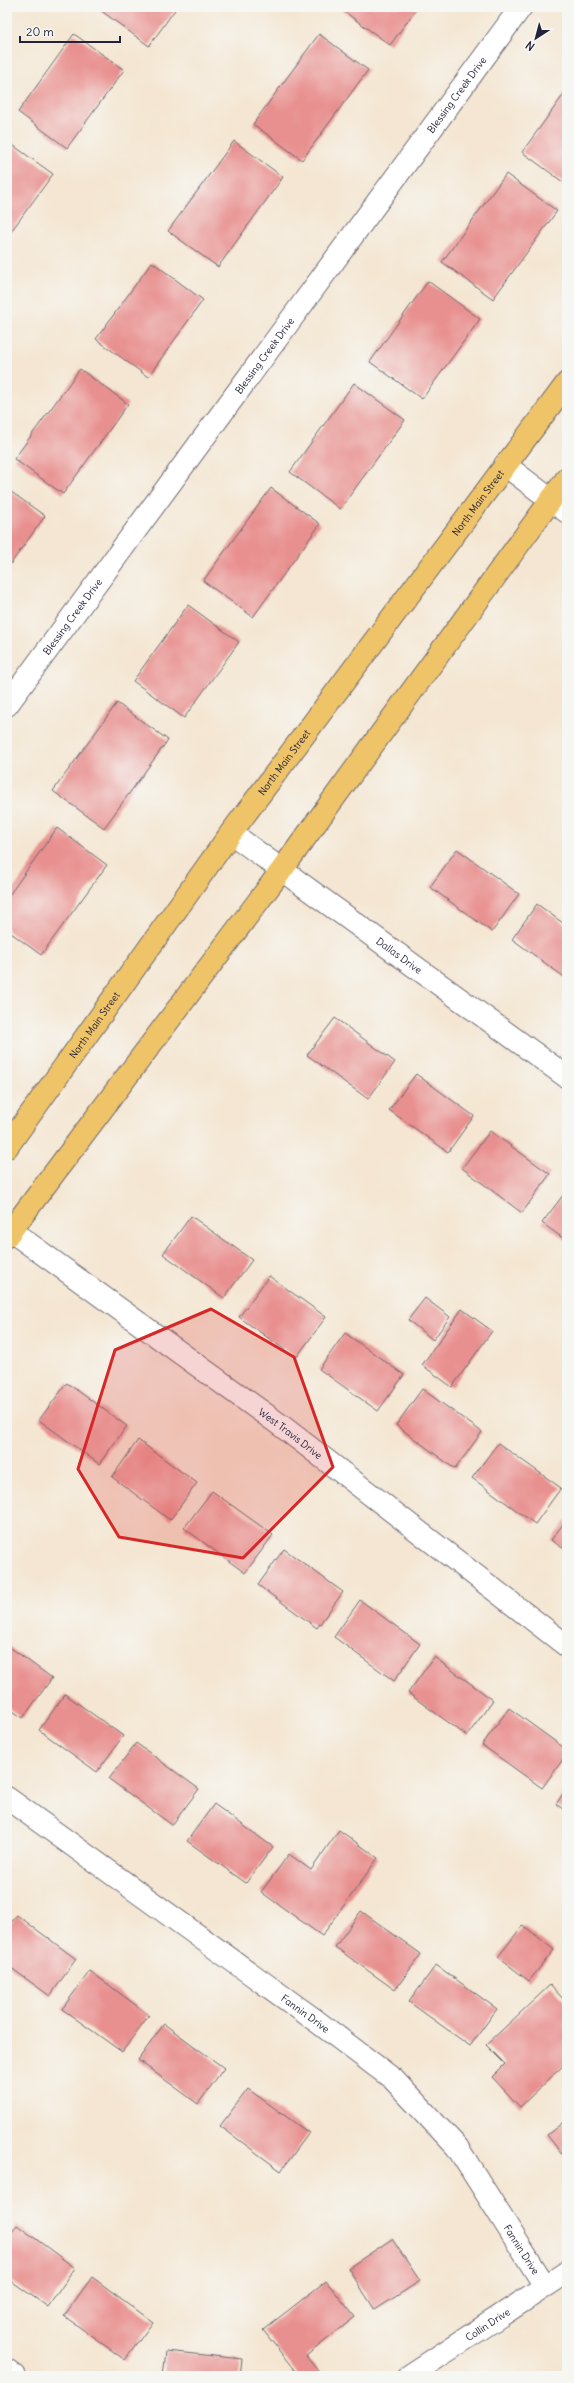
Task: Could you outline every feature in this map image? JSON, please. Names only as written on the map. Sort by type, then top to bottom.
[{"type":"main road","name":"North Main Street","points":[[7,1147],[231,833],[567,383]]},
{"type":"main road","points":[[8,1232],[559,506],[567,478]]},
{"type":"street","name":"Blessing Creek Drive","points":[[7,705],[521,7]]},
{"type":"street","points":[[505,465],[559,506]]},
{"type":"street","name":"Dallas Drive","points":[[231,833],[281,871],[567,1077]]},
{"type":"street","name":"West Travis Drive","points":[[8,1232],[283,1427],[567,1646]]},
{"type":"street","name":"Fannin Drive","points":[[7,1798],[315,2020],[393,2079],[458,2147],[545,2286]]},
{"type":"street","name":"Collin Drive","points":[[408,2376],[567,2272]]},
{"type":"street","points":[[7,2370],[15,2376]]},
{"type":"highlighted area","points":[[211,1309],[294,1357],[333,1467],[243,1558],[119,1537],[78,1469],[115,1350]]},
{"type":"building","points":[[96,7],[177,7],[149,46]]},
{"type":"building","points":[[338,7],[418,7],[390,45]]},
{"type":"building","points":[[74,34],[124,70],[67,148],[18,112]]},
{"type":"building","points":[[319,34],[368,70],[302,160],[253,124]]},
{"type":"building","points":[[567,90],[567,185],[522,152]]},
{"type":"building","points":[[7,141],[53,174],[7,237]]},
{"type":"building","points":[[234,141],[283,177],[218,267],[168,231]]},
{"type":"building","points":[[506,174],[557,211],[493,299],[442,262]]},
{"type":"building","points":[[152,262],[203,300],[148,377],[96,339]]},
{"type":"building","points":[[428,281],[480,319],[422,399],[370,362]]},
{"type":"building","points":[[80,369],[128,404],[63,494],[14,459]]},
{"type":"building","points":[[354,383],[405,420],[340,509],[290,472]]},
{"type":"building","points":[[271,488],[320,524],[253,617],[203,581]]},
{"type":"building","points":[[7,489],[45,516],[7,569]]},
{"type":"building","points":[[188,605],[239,642],[184,718],[133,681]]},
{"type":"building","points":[[117,703],[168,740],[104,828],[53,791]]},
{"type":"building","points":[[57,828],[107,865],[41,955],[7,930],[7,898]]},
{"type":"building","points":[[457,849],[519,894],[492,932],[430,887]]},
{"type":"building","points":[[537,904],[567,926],[567,979],[512,939]]},
{"type":"building","points":[[335,1018],[395,1062],[368,1099],[307,1055]]},
{"type":"building","points":[[416,1074],[474,1116],[448,1152],[389,1110]]},
{"type":"building","points":[[490,1131],[550,1174],[522,1213],[462,1168]]},
{"type":"building","points":[[567,1190],[567,1241],[542,1223]]},
{"type":"building","points":[[191,1216],[252,1260],[224,1298],[163,1254]]},
{"type":"building","points":[[269,1276],[326,1317],[296,1358],[239,1317]]},
{"type":"building","points":[[425,1298],[450,1317],[433,1340],[408,1320]]},
{"type":"building","points":[[462,1309],[492,1331],[452,1387],[422,1365]]},
{"type":"building","points":[[345,1333],[404,1375],[378,1411],[319,1369]]},
{"type":"building","points":[[67,1383],[127,1426],[99,1464],[39,1420]]},
{"type":"building","points":[[422,1389],[482,1432],[455,1469],[396,1425]]},
{"type":"building","points":[[138,1440],[197,1483],[170,1520],[112,1477]]},
{"type":"building","points":[[498,1443],[561,1488],[535,1524],[472,1478]]},
{"type":"building","points":[[212,1491],[273,1535],[245,1573],[184,1528]]},
{"type":"building","points":[[567,1519],[567,1551],[551,1540]]},
{"type":"building","points":[[284,1549],[343,1592],[317,1628],[258,1585]]},
{"type":"building","points":[[360,1600],[420,1644],[394,1681],[334,1637]]},
{"type":"building","points":[[7,1645],[52,1678],[23,1718],[7,1707]]},
{"type":"building","points":[[434,1657],[493,1700],[467,1736],[408,1693]]},
{"type":"building","points":[[65,1694],[123,1736],[97,1772],[39,1730]]},
{"type":"building","points":[[509,1708],[567,1750],[567,1754],[542,1788],[482,1745]]},
{"type":"building","points":[[136,1743],[199,1789],[172,1825],[109,1779]]},
{"type":"building","points":[[567,1788],[567,1812],[556,1804]]},
{"type":"building","points":[[214,1804],[273,1847],[246,1883],[187,1841]]},
{"type":"building","points":[[339,1830],[378,1858],[322,1936],[261,1892],[289,1854],[311,1870]]},
{"type":"building","points":[[361,1911],[421,1954],[395,1990],[335,1947]]},
{"type":"building","points":[[17,1915],[76,1959],[50,1996],[7,1965],[7,1928]]},
{"type":"building","points":[[523,1925],[554,1950],[529,1981],[498,1957]]},
{"type":"building","points":[[436,1965],[497,2009],[470,2046],[409,2002]]},
{"type":"building","points":[[90,1971],[149,2015],[122,2052],[62,2009]]},
{"type":"building","points":[[550,1985],[567,2003],[567,2062],[520,2107],[492,2077],[505,2064],[486,2045]]},
{"type":"building","points":[[164,2024],[224,2068],[198,2104],[138,2060]]},
{"type":"building","points":[[248,2089],[309,2133],[281,2171],[220,2126]]},
{"type":"building","points":[[567,2119],[567,2160],[547,2135]]},
{"type":"building","points":[[17,2225],[75,2268],[48,2307],[7,2278],[7,2239]]},
{"type":"building","points":[[392,2239],[420,2281],[375,2310],[348,2268]]},
{"type":"building","points":[[92,2277],[153,2322],[125,2360],[64,2316]]},
{"type":"building","points":[[326,2281],[355,2317],[306,2356],[322,2376],[299,2376],[263,2330]]},
{"type":"building","points":[[166,2351],[242,2359],[240,2376],[163,2376]]}]
